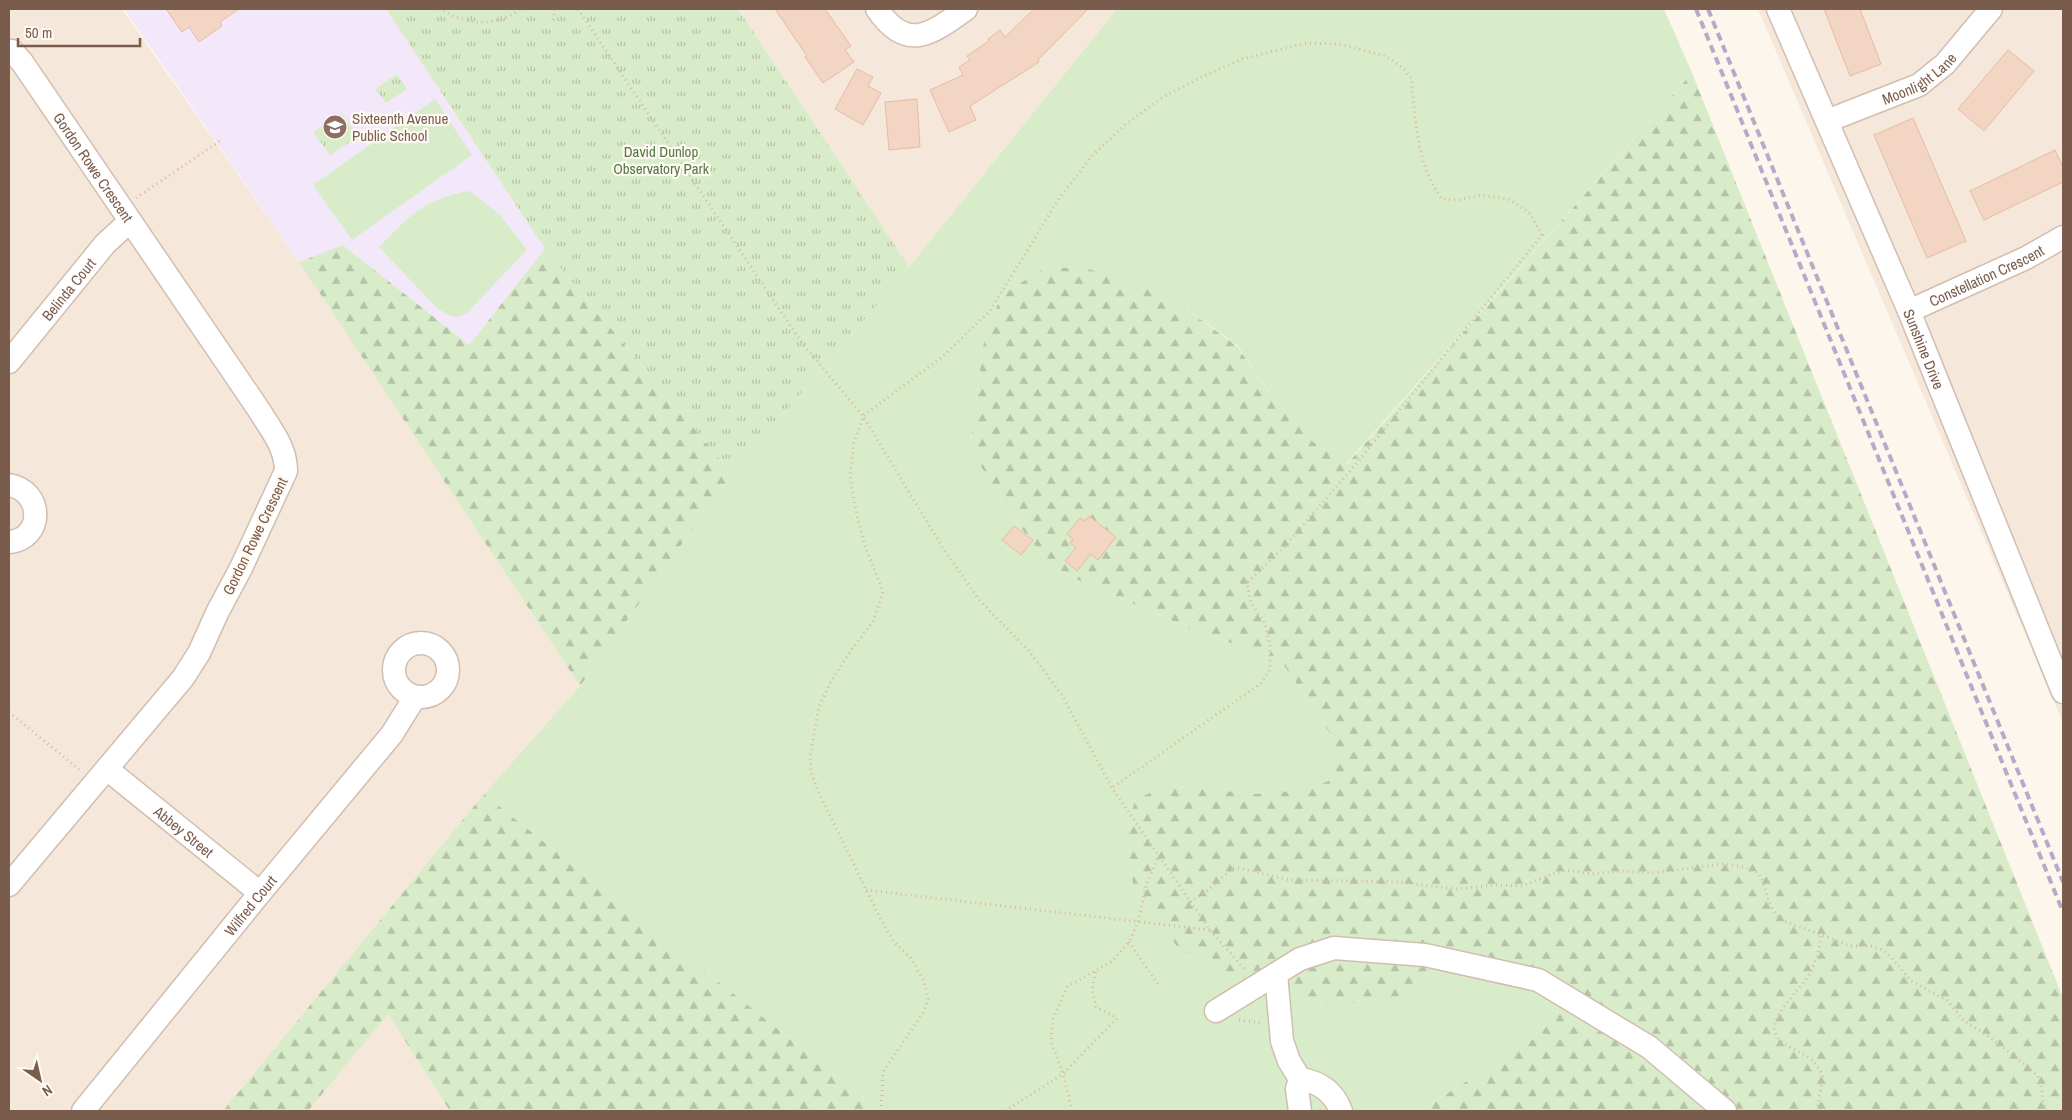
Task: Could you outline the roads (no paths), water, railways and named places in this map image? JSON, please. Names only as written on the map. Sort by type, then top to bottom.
[{"type":"street","points":[[877,9],[886,22],[903,34],[918,36],[938,29],[966,9]]},
{"type":"street","name":"Sunshine Drive","points":[[1778,9],[1909,311],[2063,692]]},
{"type":"street","name":"Moonlight Lane","points":[[1827,121],[1919,86],[1945,64],[1991,9]]},
{"type":"street","name":"Gordon Rowe Crescent","points":[[9,51],[12,51],[22,62],[126,214],[277,439],[286,457],[286,471],[241,568],[217,613],[199,653],[183,678],[9,885]]},
{"type":"street","name":"Belinda Court","points":[[9,362],[105,244],[126,214]]},
{"type":"street","name":"Constellation Crescent","points":[[1909,311],[2026,258],[2063,237]]},
{"type":"street","points":[[9,485],[24,491],[31,498],[35,506],[35,515],[33,524],[28,532],[21,538],[9,542]]},
{"type":"street","name":"Wilfred Court","points":[[83,1111],[260,892],[392,734],[415,697]]},
{"type":"street","name":"Abbey Street","points":[[107,769],[260,892]]},
{"type":"street","points":[[1226,1015],[1267,980],[1300,959],[1334,948],[1425,955],[1538,980],[1649,1047],[1724,1111]]},
{"type":"street","points":[[1267,980],[1280,1026],[1282,1041],[1289,1061],[1300,1080],[1319,1084],[1333,1097],[1341,1111]]},
{"type":"street","points":[[1300,1080],[1297,1089],[1300,1111]]},
{"type":"railway","points":[[1696,9],[2063,912]]},
{"type":"railway","points":[[1708,9],[2063,882]]},
{"type":"place","name":"Sixteenth Avenue Public School","points":[[335,127]]},
{"type":"park label","name":"David Dunlop Observatory Park","points":[[661,160]]}]
